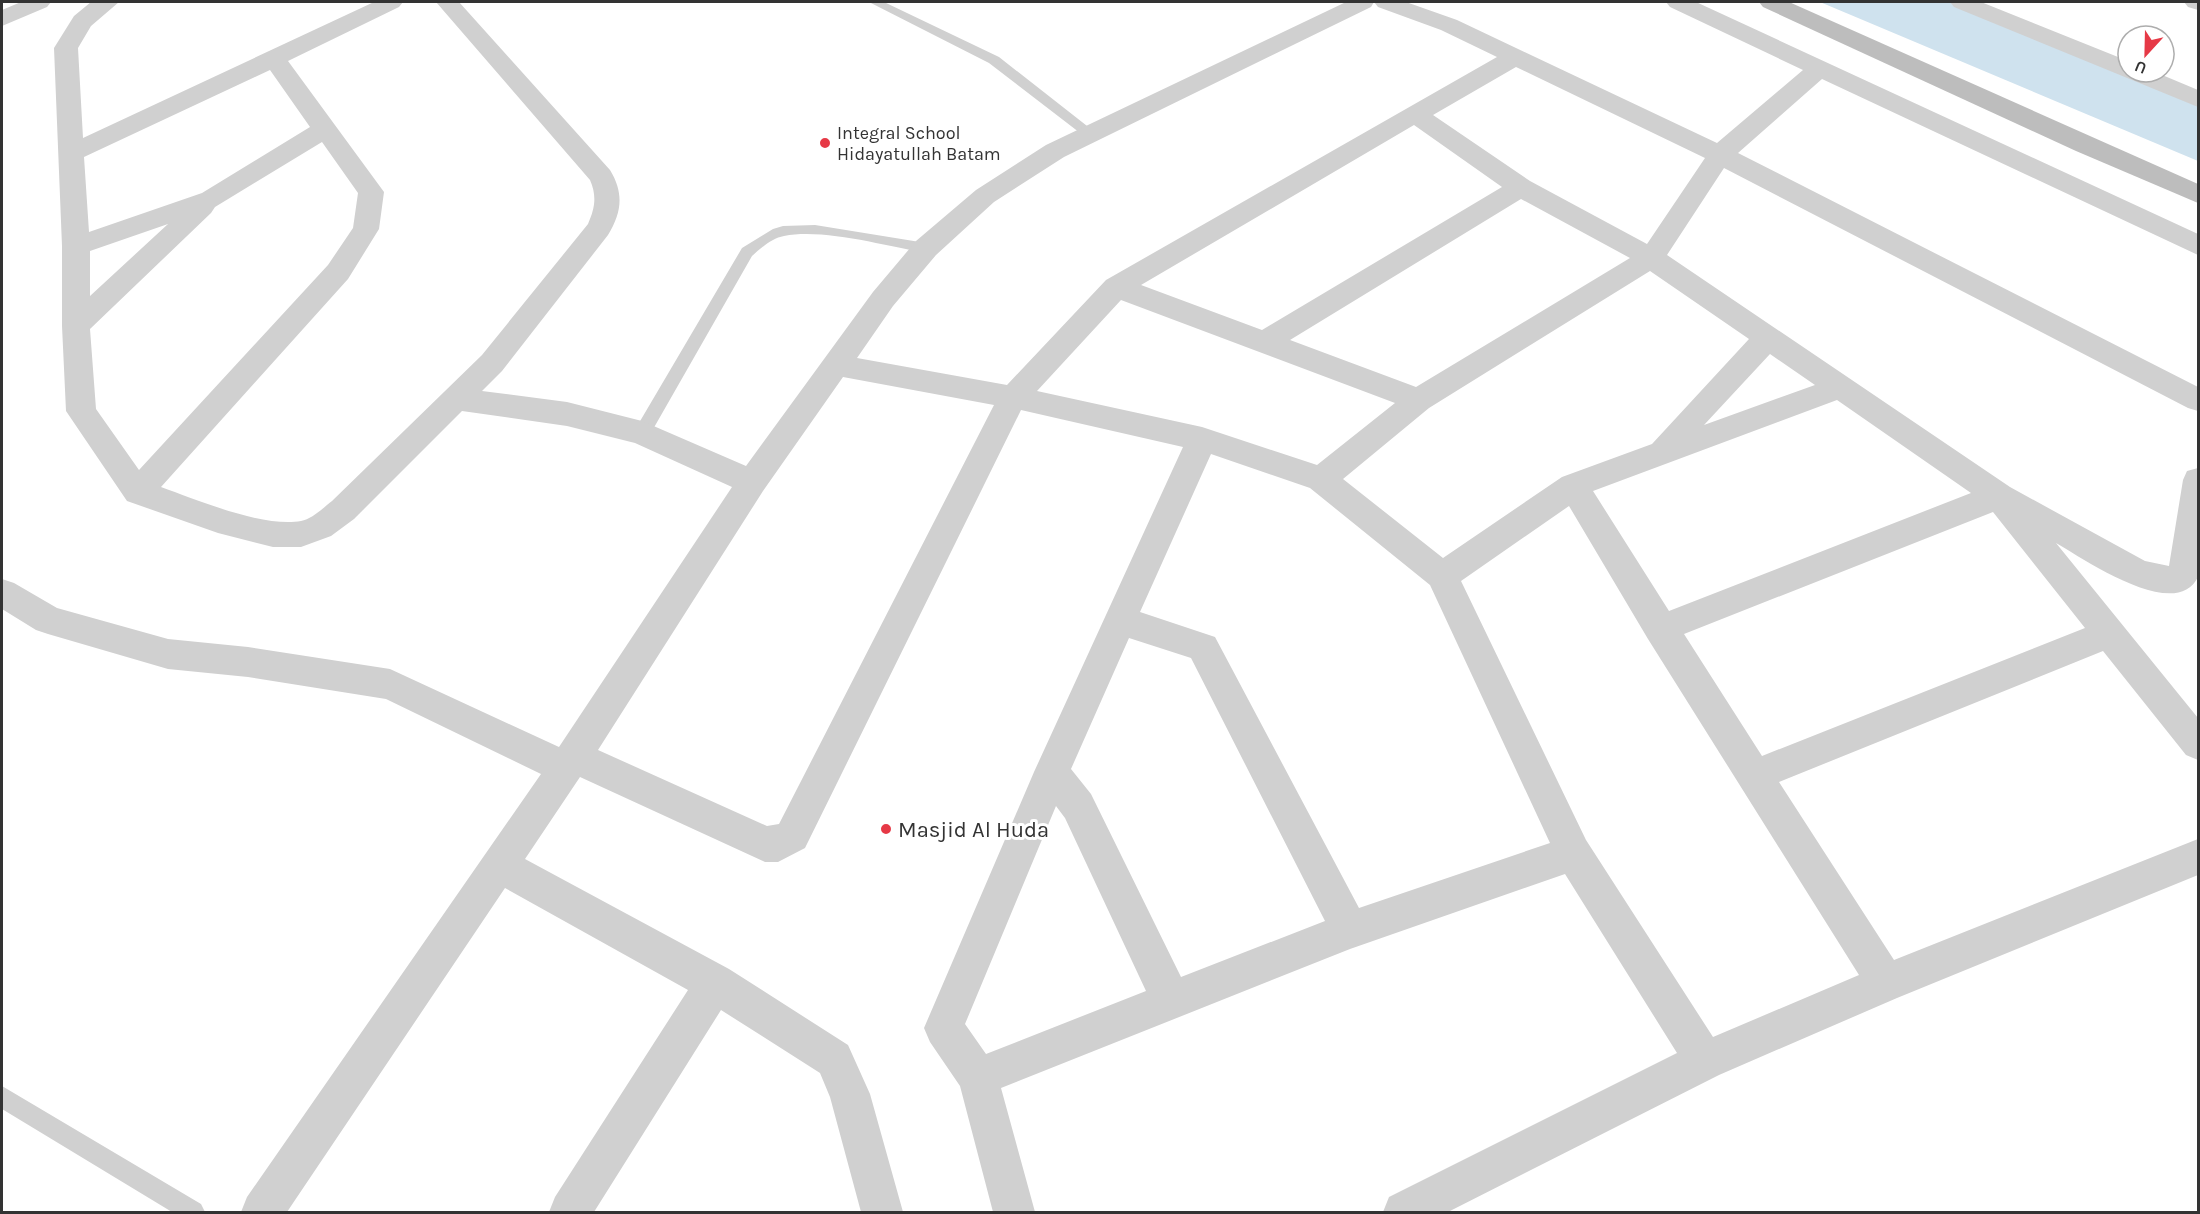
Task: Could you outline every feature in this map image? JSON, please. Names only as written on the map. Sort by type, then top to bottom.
[{"type":"street","points":[[2,19],[39,2]]},
{"type":"street","points":[[107,2],[86,16],[75,30],[66,48],[76,246],[76,326],[81,411],[138,492],[218,520],[273,534],[301,534],[320,527],[343,510],[492,363],[599,228],[607,210],[609,191],[601,176],[447,2]]},
{"type":"street","points":[[72,153],[390,2]]},
{"type":"street","points":[[262,1212],[569,762],[752,482],[883,299],[926,248],[985,196],[1055,151],[1363,2]]},
{"type":"street","points":[[1386,2],[1440,21],[1720,155],[2199,400]]},
{"type":"street","points":[[1678,2],[2199,245]]},
{"type":"street","points":[[1771,2],[2085,145],[2199,194]]},
{"type":"street","points":[[1962,2],[2116,65]]},
{"type":"street","points":[[2,593],[48,620],[168,654],[248,662],[390,684],[765,844],[778,844],[792,836],[1013,397],[1116,287],[1415,114],[1466,87],[1516,56]]},
{"type":"street","points":[[138,492],[338,272],[366,228],[371,192],[274,59]]},
{"type":"street","points":[[1320,479],[1419,400],[1651,258],[1720,155],[1818,69]]},
{"type":"street","points":[[2162,84],[2199,99]]},
{"type":"street","points":[[1415,114],[1521,187],[1651,258],[1999,496],[2139,574],[2173,580],[2184,573],[2199,480]]},
{"type":"street","points":[[76,326],[211,199],[325,129]]},
{"type":"street","points":[[1264,342],[1521,187]]},
{"type":"street","points":[[76,246],[211,199]]},
{"type":"street","points":[[1116,287],[1419,400]]},
{"type":"street","points":[[1660,454],[1768,337]]},
{"type":"street","points":[[836,365],[1013,397],[1202,440],[1320,479],[1371,517],[1442,576],[1573,853],[1705,1060]]},
{"type":"street","points":[[1442,576],[1573,486],[1841,387]]},
{"type":"street","points":[[457,399],[567,414],[642,434],[752,482]]},
{"type":"street","points":[[1014,1212],[978,1077],[944,1028],[1052,772],[1202,440]]},
{"type":"street","points":[[1573,486],[1660,629],[1756,775],[1886,983]]},
{"type":"street","points":[[1660,629],[1999,496]]},
{"type":"street","points":[[1999,496],[2199,744]]},
{"type":"street","points":[[1119,620],[1203,647],[1350,930]]},
{"type":"street","points":[[1756,775],[2108,634]]},
{"type":"street","points":[[1052,772],[1078,807],[1171,1000]]},
{"type":"street","points":[[978,1077],[1350,930],[1573,853]]},
{"type":"street","points":[[1404,1212],[1705,1060],[1886,983],[2199,857]]},
{"type":"street","points":[[499,865],[715,983],[834,1059],[850,1094],[882,1212]]},
{"type":"street","points":[[570,1212],[600,1193],[715,983]]},
{"type":"lane","points":[[875,2],[994,60],[1089,133]]},
{"type":"lane","points":[[642,434],[747,252],[762,240],[781,231],[808,229],[926,248]]},
{"type":"lane","points":[[2,1097],[193,1212]]},
{"type":"water","points":[[1820,2],[1949,2],[2116,70],[2116,84],[2151,84],[2198,103],[2198,161]]},
{"type":"place","name":"Integral School Hidayatullah Batam","points":[[825,143]]},
{"type":"place","name":"Masjid Al Huda","points":[[886,829]]}]
